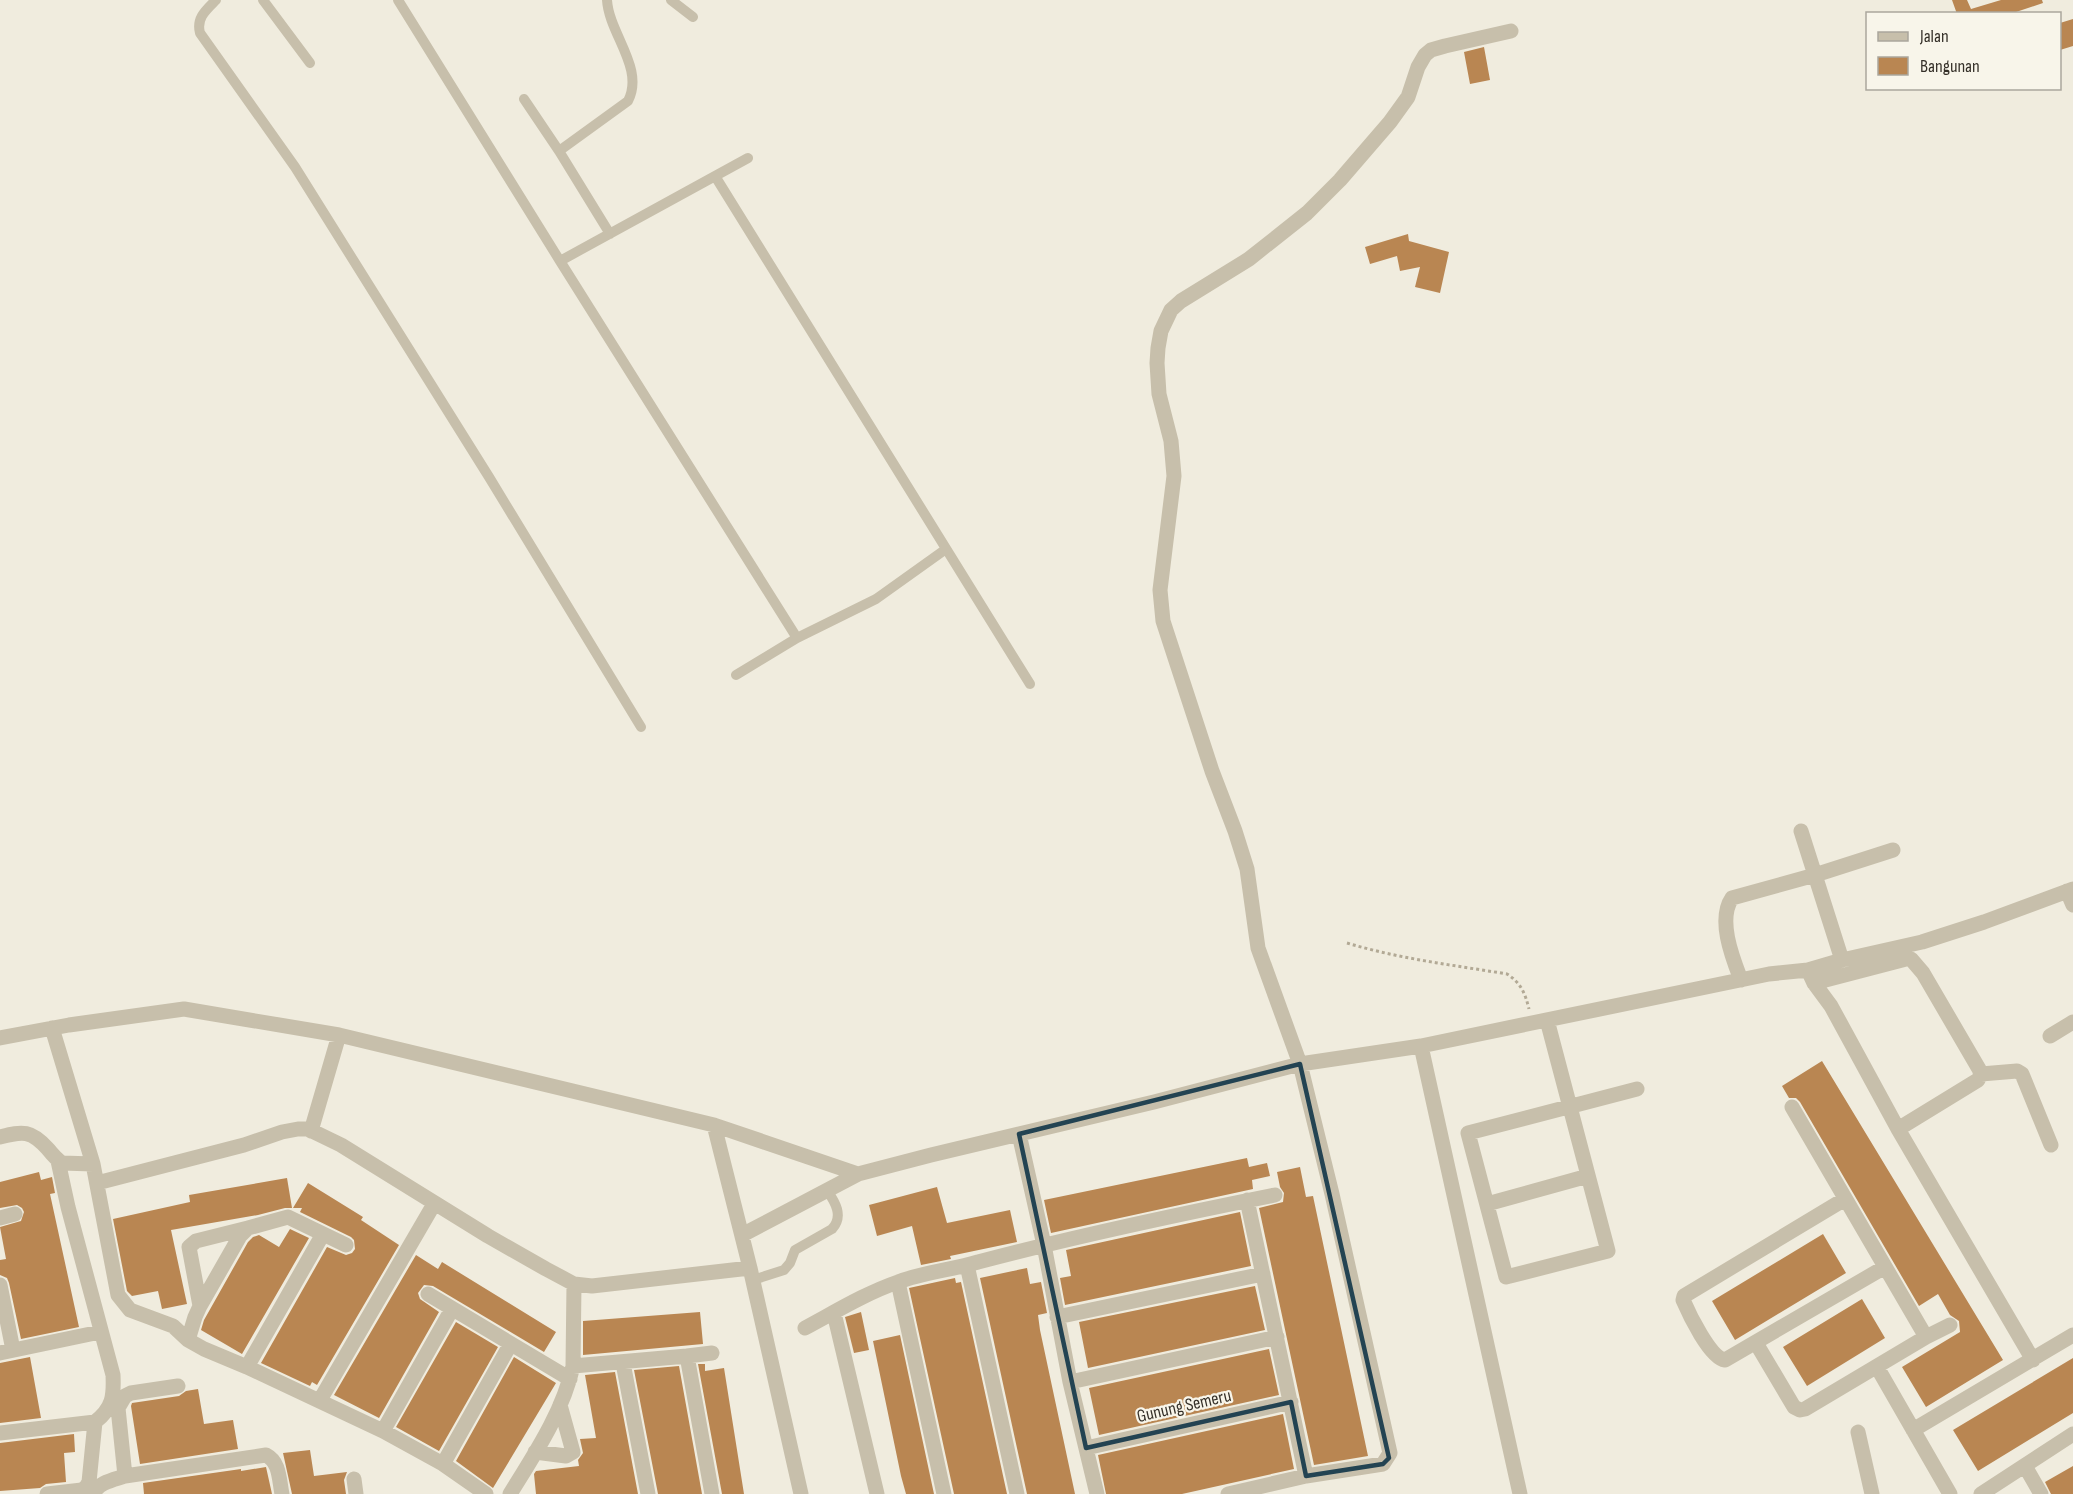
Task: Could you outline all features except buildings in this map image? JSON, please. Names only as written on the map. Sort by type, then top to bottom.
[{"type":"street","points":[[1228,1494],[1306,1476],[1383,1464],[1390,1454],[1332,1194],[1300,1064],[1258,948],[1246,869],[1235,831],[1212,771],[1163,621],[1160,590],[1174,476],[1172,441],[1159,394],[1157,363],[1161,332],[1171,310],[1181,301],[1250,259],[1307,213],[1340,180],[1408,97],[1418,67],[1425,55],[1431,50],[1445,46],[1511,31]]},
{"type":"street","points":[[1801,831],[1842,960]]},
{"type":"street","points":[[1741,980],[1728,942],[1727,912],[1732,898],[1893,850]]},
{"type":"street","points":[[1811,976],[1842,960],[1922,942],[2071,895]]},
{"type":"street","points":[[742,1235],[858,1174],[1300,1064],[1420,1046],[1768,974],[1811,976],[1911,960],[1923,973],[1981,1074]]},
{"type":"street","points":[[1811,976],[1831,1006],[1898,1129],[2033,1360]]},
{"type":"street","points":[[0,1038],[184,1009],[339,1035],[714,1125],[858,1174]]},
{"type":"street","points":[[1540,1021],[1570,1107],[1608,1251],[1506,1277],[1468,1133],[1570,1107],[1637,1089]]},
{"type":"street","points":[[2050,1036],[2073,1022]]},
{"type":"street","points":[[52,1028],[93,1164],[118,1295],[130,1310],[173,1326],[188,1340],[204,1349],[320,1400],[383,1431],[443,1464],[486,1494]]},
{"type":"street","points":[[311,1131],[339,1035]]},
{"type":"street","points":[[1420,1046],[1520,1494]]},
{"type":"street","points":[[1981,1074],[2017,1071],[2022,1074],[2052,1145]]},
{"type":"street","points":[[1898,1129],[1978,1080],[1981,1074]]},
{"type":"street","points":[[1792,1107],[1926,1337]]},
{"type":"street","points":[[714,1125],[752,1274],[801,1494]]},
{"type":"street","points":[[97,1183],[298,1129],[311,1131],[341,1145],[488,1236],[574,1284],[592,1286],[732,1271],[752,1274]]},
{"type":"street","points":[[0,1137],[19,1132],[31,1135],[38,1138],[58,1161],[100,1332],[113,1375],[114,1392],[108,1410],[95,1422],[0,1433]]},
{"type":"street","points":[[1019,1134],[1044,1245],[1070,1382],[1097,1494]]},
{"type":"street","points":[[58,1161],[93,1164]]},
{"type":"street","points":[[1487,1204],[1588,1176]]},
{"type":"street","points":[[805,1328],[898,1282],[1044,1245],[1275,1195]]},
{"type":"street","points":[[1845,1199],[1682,1298],[1693,1321],[1714,1354],[1720,1359],[1729,1359],[1885,1267]]},
{"type":"street","points":[[1247,1200],[1306,1476]]},
{"type":"street","points":[[320,1400],[434,1203]]},
{"type":"street","points":[[0,1218],[15,1214]]},
{"type":"street","points":[[200,1306],[189,1246],[196,1241],[288,1217],[346,1245]]},
{"type":"street","points":[[188,1340],[200,1306],[240,1236],[248,1228]]},
{"type":"street","points":[[247,1367],[323,1234]]},
{"type":"street","points":[[967,1265],[1017,1494]]},
{"type":"street","points":[[1057,1317],[1263,1274]]},
{"type":"street","points":[[898,1282],[944,1494]]},
{"type":"street","points":[[510,1494],[536,1452],[560,1405],[572,1373],[574,1284]]},
{"type":"street","points":[[0,1285],[6,1351],[100,1332]]},
{"type":"street","points":[[428,1294],[510,1345],[572,1373],[624,1363],[712,1353]]},
{"type":"street","points":[[383,1431],[452,1309]]},
{"type":"street","points":[[834,1313],[877,1494]]},
{"type":"street","points":[[1756,1343],[1794,1407],[1800,1410],[1950,1325]]},
{"type":"street","points":[[1913,1430],[2073,1335]]},
{"type":"street","points":[[1070,1382],[1277,1337]]},
{"type":"street","points":[[443,1464],[510,1345]]},
{"type":"street","points":[[687,1356],[712,1494]]},
{"type":"street","points":[[624,1363],[648,1494]]},
{"type":"street","points":[[1876,1367],[1950,1494]]},
{"type":"street","points":[[125,1476],[118,1408],[120,1402],[131,1393],[178,1386]]},
{"type":"street","name":"Gunung Semeru","points":[[1086,1448],[1291,1402]]},
{"type":"street","points":[[536,1452],[566,1456],[573,1452],[560,1405]]},
{"type":"street","points":[[46,1494],[82,1490],[86,1487],[89,1482],[95,1422]]},
{"type":"street","points":[[1858,1432],[1872,1494]]},
{"type":"street","points":[[1981,1494],[2073,1434]]},
{"type":"street","points":[[93,1494],[96,1488],[105,1482],[125,1476],[266,1455],[276,1464],[282,1494]]},
{"type":"street","points":[[2025,1466],[2041,1494]]},
{"type":"lane","points":[[216,0],[200,18],[198,28],[200,33],[295,167],[489,477],[641,727]]},
{"type":"lane","points":[[263,0],[310,63]]},
{"type":"lane","points":[[398,0],[797,638]]},
{"type":"lane","points":[[559,152],[628,101],[633,91],[634,79],[612,24],[607,0]]},
{"type":"lane","points":[[671,0],[693,17]]},
{"type":"lane","points":[[524,99],[610,234]]},
{"type":"lane","points":[[560,261],[748,158]]},
{"type":"lane","points":[[715,176],[1030,684]]},
{"type":"lane","points":[[736,675],[797,638],[876,599],[946,549]]},
{"type":"lane","points":[[752,1274],[784,1270],[790,1263],[795,1250],[834,1226],[838,1219],[837,1207],[827,1190]]},
{"type":"path","points":[[1347,942],[1418,961],[1507,974],[1517,981],[1540,1021]]},
{"type":"highlighted area","points":[[1300,1064],[1389,1458],[1383,1464],[1306,1476],[1291,1402],[1086,1448],[1019,1134]]}]
